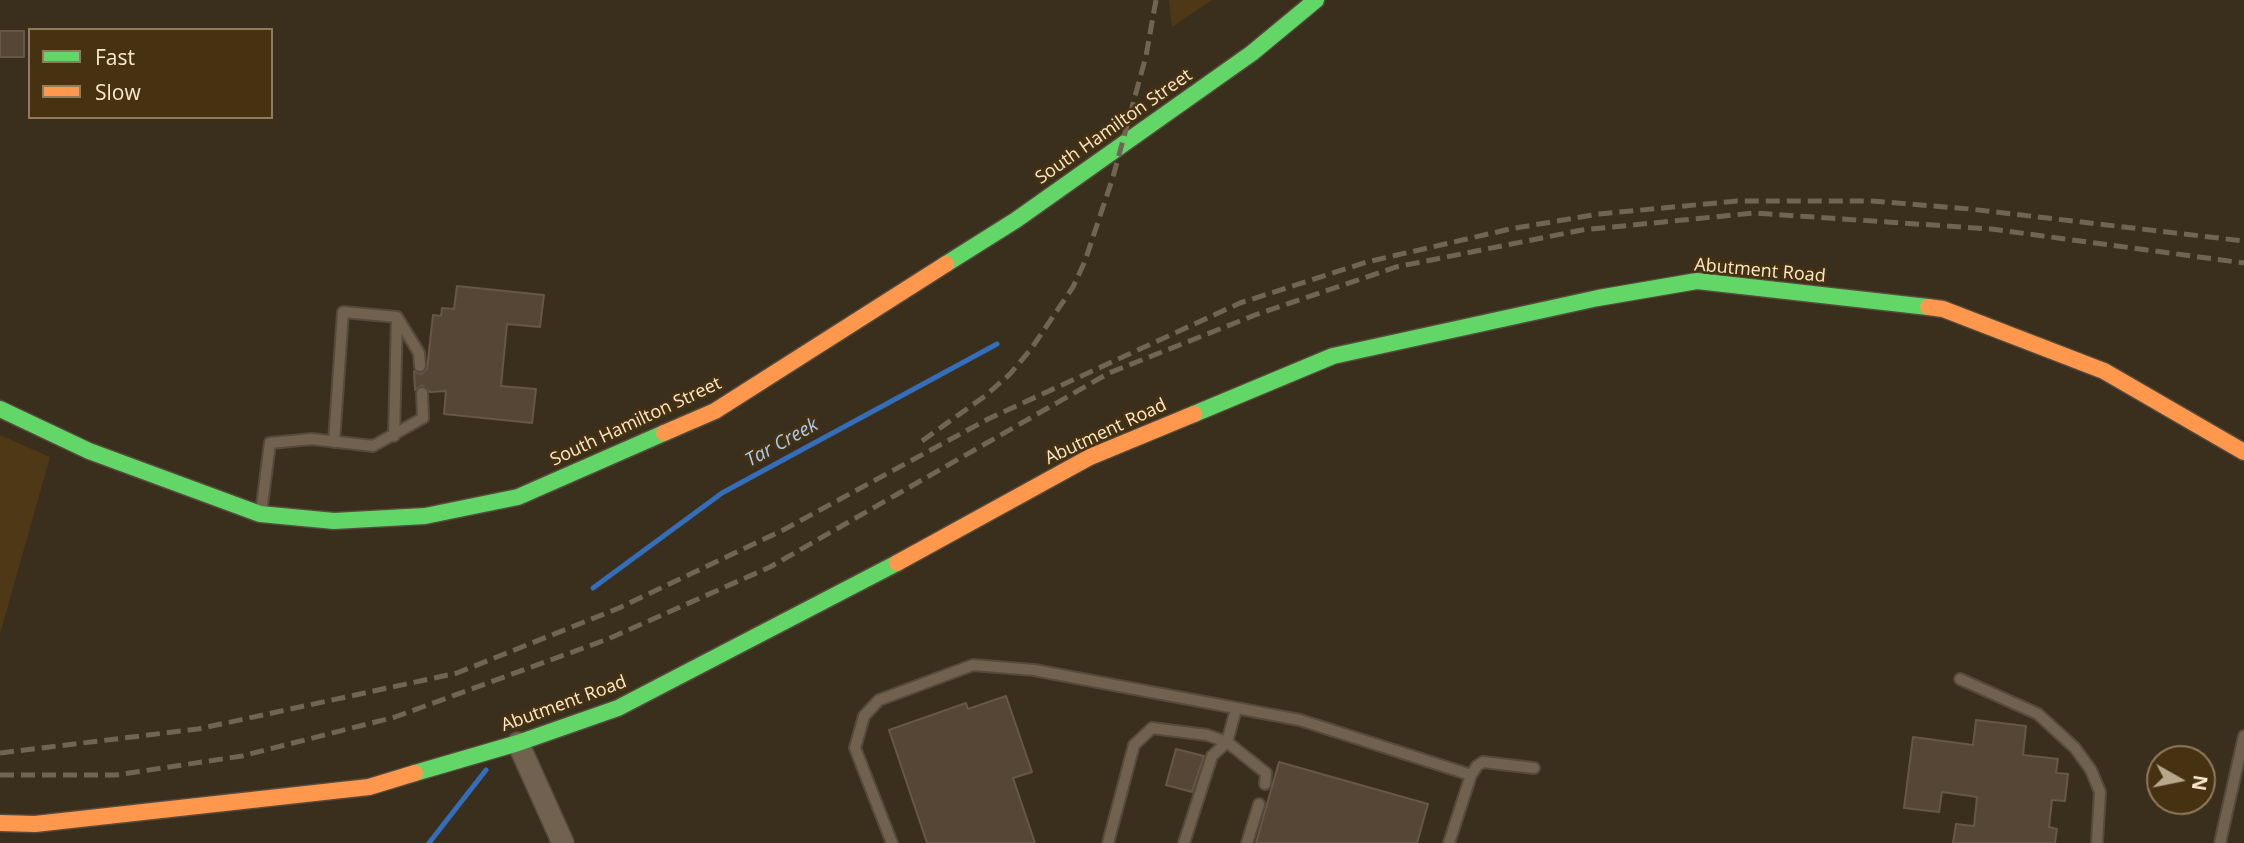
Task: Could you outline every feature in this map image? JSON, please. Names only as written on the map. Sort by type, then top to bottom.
[{"type":"main road","name":"South Hamilton Street","points":[[0,409],[89,451],[260,514],[334,521],[425,516],[518,497],[715,411],[1016,220],[1252,53],[1316,0]]},
{"type":"main road","name":"Abutment Road","points":[[0,823],[35,824],[369,787],[518,743],[618,708],[862,582],[1090,457],[1334,356],[1598,298],[1697,281],[1943,309],[2104,372],[2244,452]]},
{"type":"street","points":[[518,743],[563,843]]},
{"type":"lane","points":[[334,442],[343,313],[397,317]]},
{"type":"lane","points":[[397,317],[419,354],[420,366]]},
{"type":"lane","points":[[394,436],[397,317]]},
{"type":"lane","points":[[260,514],[270,443],[312,439],[373,446],[423,418],[422,393]]},
{"type":"lane","points":[[892,843],[855,748],[864,716],[879,700],[972,664],[1034,670],[1300,720],[1471,775]]},
{"type":"lane","points":[[1960,679],[2038,714],[2075,748],[2091,770],[2100,792],[2097,843]]},
{"type":"lane","points":[[1184,843],[1212,756],[1227,742],[1236,709]]},
{"type":"lane","points":[[1108,843],[1134,745],[1146,731],[1168,729],[1207,735],[1227,742],[1266,773],[1265,784]]},
{"type":"lane","points":[[2220,843],[2244,736]]},
{"type":"lane","points":[[1449,843],[1471,775],[1483,762],[1534,768]]},
{"type":"lane","points":[[1247,843],[1259,804]]},
{"type":"shaded area","points":[[1169,0],[1212,0],[1172,27]]},
{"type":"shaded area","points":[[0,435],[50,457],[0,634]]},
{"type":"building","points":[[0,31],[24,31],[24,57],[0,57]]},
{"type":"building","points":[[457,286],[544,295],[540,327],[507,324],[501,386],[536,389],[532,423],[444,414],[446,391],[430,392],[422,385],[415,390],[414,371],[421,374],[427,369],[433,315],[441,316],[442,308],[454,309]]},
{"type":"building","points":[[1006,696],[1032,772],[1013,778],[1035,843],[927,843],[889,730],[966,703],[968,709]]},
{"type":"building","points":[[1976,720],[2026,726],[2023,755],[2058,759],[2056,773],[2068,774],[2065,801],[2052,800],[2049,827],[2057,829],[2055,843],[1953,843],[1956,824],[1974,826],[1977,797],[1942,792],[1939,812],[1904,808],[1913,737],[1973,745]]},
{"type":"building","points":[[1176,749],[1204,756],[1192,792],[1166,785]]},
{"type":"building","points":[[1279,762],[1428,804],[1417,843],[1256,843]]},
{"type":"waterway","name":"Tar Creek","points":[[593,588],[722,493],[997,344]]},
{"type":"waterway","name":"Tar Creek","points":[[429,843],[486,770]]},
{"type":"railway","points":[[922,441],[985,396],[1010,374],[1031,349],[1073,287],[1085,261],[1113,177],[1146,56],[1156,0]]},
{"type":"railway","points":[[0,753],[198,729],[457,673],[619,608],[785,529],[988,419],[1240,303],[1367,262],[1510,229],[1599,214],[1737,201],[1872,201],[1970,209],[2244,241]]},
{"type":"railway","points":[[0,775],[116,775],[242,756],[395,717],[608,639],[770,567],[1109,373],[1255,315],[1396,267],[1582,230],[1754,213],[1991,229],[2244,263]]},
{"type":"traffic: fast","points":[[946,264],[1016,220],[1252,53],[1316,0]]},
{"type":"traffic: fast","points":[[1194,414],[1333,356],[1598,298],[1697,281],[1928,307]]},
{"type":"traffic: fast","points":[[0,409],[89,451],[260,514],[334,521],[425,516],[518,497],[664,433]]},
{"type":"traffic: fast","points":[[415,773],[518,743],[618,708],[897,563]]},
{"type":"traffic: slow","points":[[664,433],[715,411],[946,264]]},
{"type":"traffic: slow","points":[[1928,307],[1943,309],[2104,371],[2244,452]]},
{"type":"traffic: slow","points":[[897,563],[1090,457],[1194,414]]},
{"type":"traffic: slow","points":[[0,823],[35,824],[369,787],[415,773]]}]
